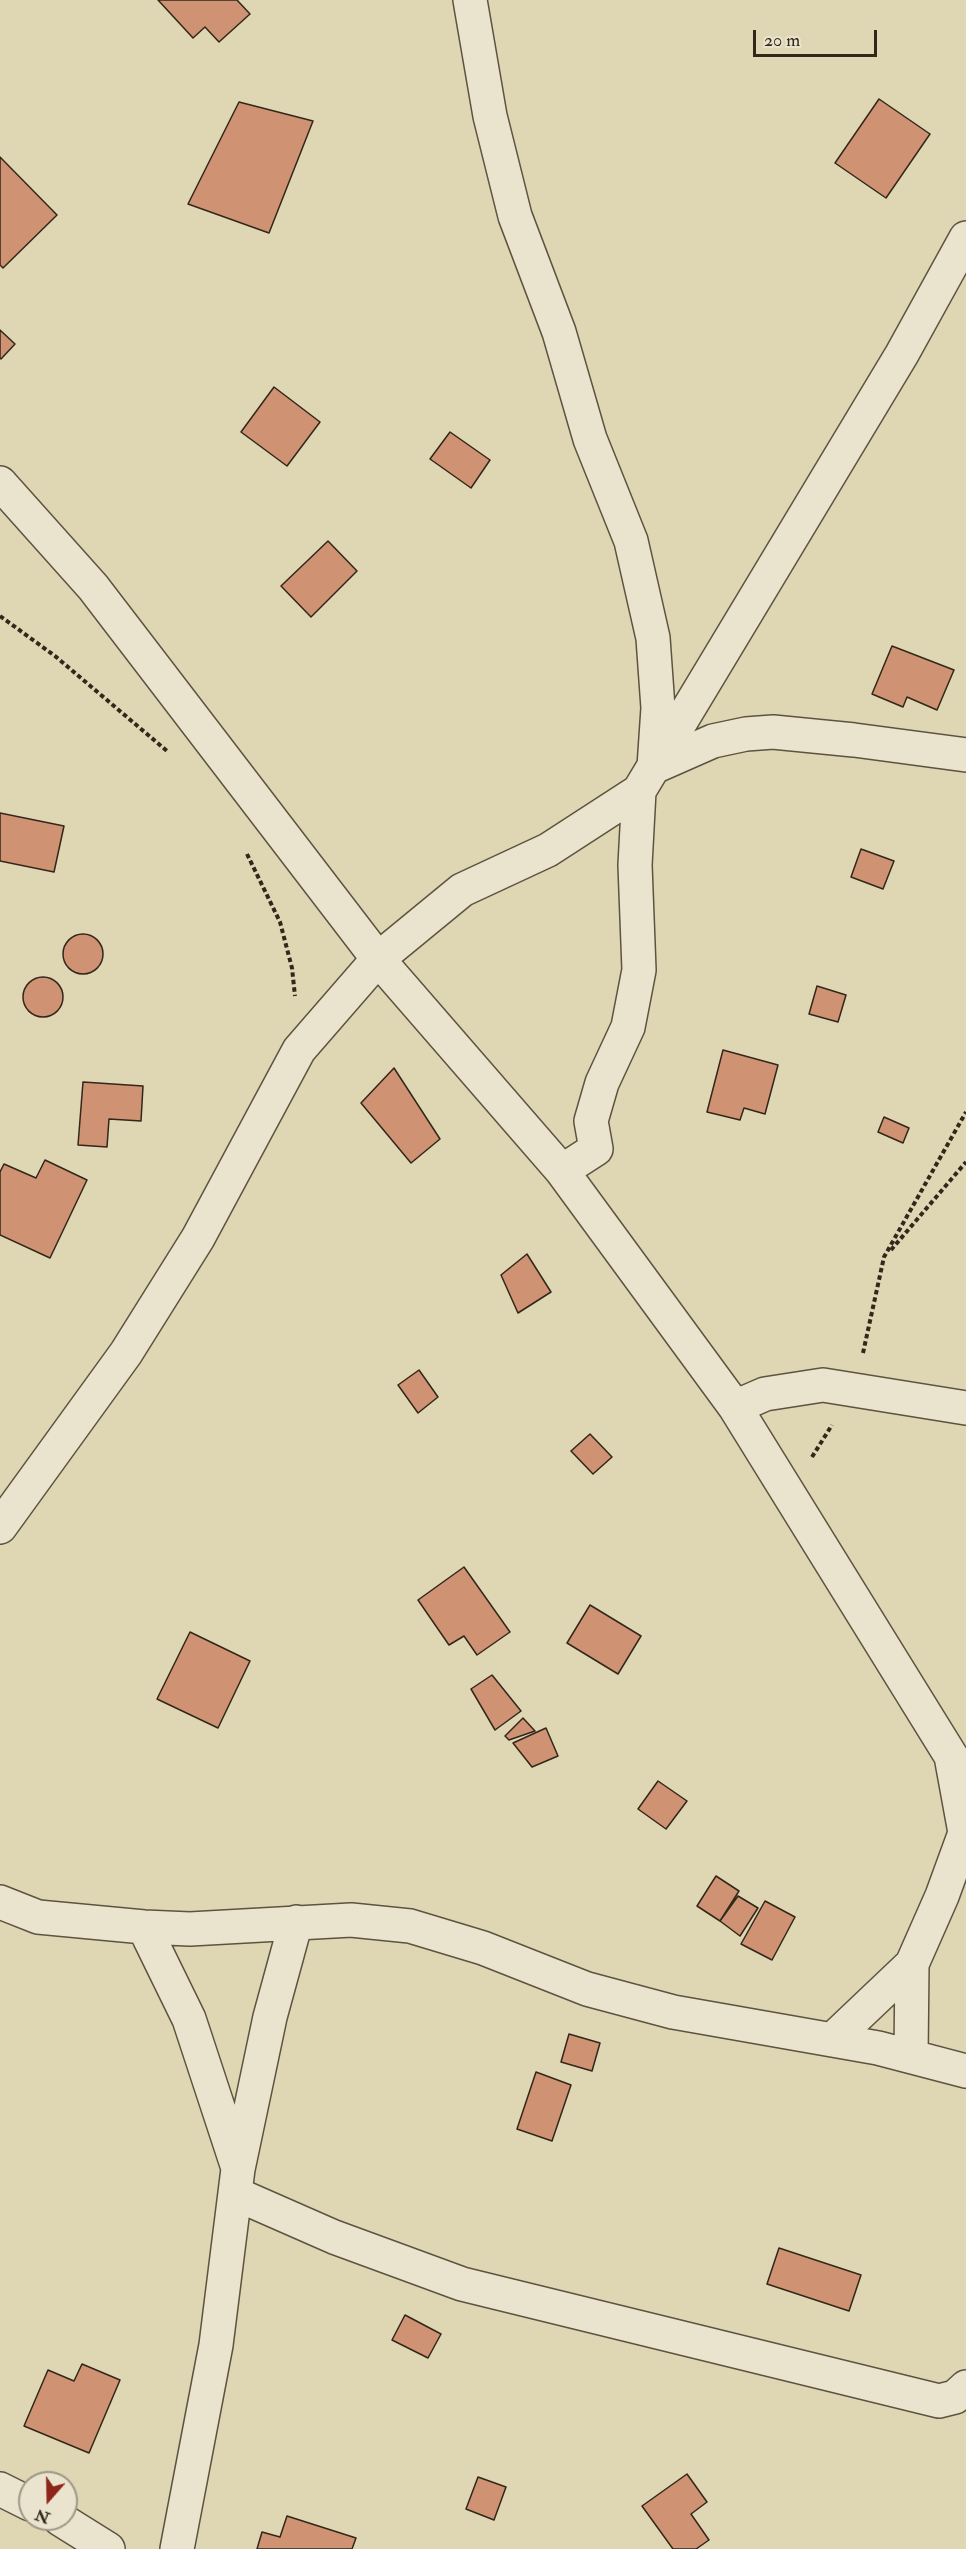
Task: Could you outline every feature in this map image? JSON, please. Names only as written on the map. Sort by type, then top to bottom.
[{"type":"street","points":[[470,0],[490,116],[515,216],[559,332],[590,439],[631,541],[653,638],[658,708],[635,865],[639,970],[628,1028],[602,1083],[591,1121],[596,1149],[562,1171]]},
{"type":"street","points":[[646,779],[896,363],[966,238]]},
{"type":"street","points":[[0,483],[93,587],[378,959],[562,1171],[735,1407],[958,1766],[965,1835],[942,1896],[912,1964],[832,2040]]},
{"type":"street","points":[[0,1527],[126,1353],[198,1238],[299,1050],[378,959],[462,890],[548,850],[646,779],[713,741],[746,734],[773,732],[966,755]]},
{"type":"street","points":[[735,1407],[765,1394],[824,1385],[966,1408]]},
{"type":"street","points":[[0,1902],[38,1917],[144,1927],[190,1929],[351,1920],[410,1926],[483,1948],[586,1989],[674,2012],[832,2040],[911,2056],[966,2071]]},
{"type":"street","points":[[177,2549],[216,2345],[237,2181],[270,2017],[296,1922]]},
{"type":"street","points":[[144,1927],[189,2019],[237,2181],[334,2237],[462,2284],[939,2401],[955,2397],[966,2387]]},
{"type":"street","points":[[911,2056],[912,1964]]},
{"type":"street","points":[[0,2489],[18,2498]]},
{"type":"street","points":[[78,2530],[108,2549]]},
{"type":"path","points":[[0,616],[55,656],[176,758]]},
{"type":"path","points":[[245,850],[280,922],[292,968],[299,1050]]},
{"type":"path","points":[[789,1492],[855,1390],[884,1257],[966,1112]]},
{"type":"path","points":[[884,1257],[966,1162]]},
{"type":"building","points":[[158,0],[237,0],[250,14],[219,42],[205,27],[193,38]]},
{"type":"building","points":[[879,99],[930,134],[886,198],[835,163]]},
{"type":"building","points":[[239,102],[313,121],[269,233],[188,204]]},
{"type":"building","points":[[0,157],[57,215],[3,268],[0,265]]},
{"type":"building","points":[[0,330],[15,344],[1,359],[0,358]]},
{"type":"building","points":[[274,387],[320,422],[287,466],[241,432]]},
{"type":"building","points":[[450,432],[490,460],[471,488],[430,459]]},
{"type":"building","points":[[328,541],[357,571],[311,617],[281,586]]},
{"type":"building","points":[[892,646],[954,670],[937,710],[907,697],[903,707],[872,694]]},
{"type":"building","points":[[0,813],[64,826],[54,872],[0,861]]},
{"type":"building","points":[[861,849],[894,861],[883,889],[851,877]]},
{"type":"building","points":[[83,934],[97,940],[103,954],[97,968],[83,974],[69,968],[63,954],[69,940]]},
{"type":"building","points":[[43,977],[51,978],[57,983],[62,989],[62,1005],[57,1011],[51,1016],[43,1017],[35,1016],[29,1011],[24,1005],[23,997],[24,989],[29,983],[35,978]]},
{"type":"building","points":[[817,986],[846,995],[838,1022],[809,1014]]},
{"type":"building","points":[[723,1050],[778,1065],[765,1114],[744,1108],[740,1120],[707,1112]]},
{"type":"building","points":[[394,1068],[440,1139],[411,1163],[361,1103]]},
{"type":"building","points":[[83,1082],[143,1086],[141,1121],[109,1119],[107,1147],[78,1145]]},
{"type":"building","points":[[884,1117],[909,1128],[903,1143],[878,1132]]},
{"type":"building","points":[[45,1160],[87,1180],[50,1258],[0,1235],[0,1172],[4,1164],[36,1178]]},
{"type":"building","points":[[527,1254],[551,1292],[518,1313],[501,1275]]},
{"type":"building","points":[[419,1370],[438,1397],[418,1413],[398,1385]]},
{"type":"building","points":[[590,1434],[612,1457],[593,1474],[571,1451]]},
{"type":"building","points":[[464,1567],[510,1632],[477,1655],[464,1636],[449,1645],[418,1600]]},
{"type":"building","points":[[590,1605],[641,1636],[618,1674],[567,1643]]},
{"type":"building","points":[[190,1632],[250,1661],[218,1728],[157,1699]]},
{"type":"building","points":[[492,1675],[521,1711],[495,1730],[471,1689]]},
{"type":"building","points":[[523,1718],[535,1731],[509,1740],[505,1736]]},
{"type":"building","points":[[546,1728],[558,1756],[532,1767],[513,1743]]},
{"type":"building","points":[[658,1781],[687,1801],[666,1829],[638,1809]]},
{"type":"building","points":[[716,1876],[739,1891],[720,1921],[697,1906]]},
{"type":"building","points":[[738,1896],[758,1908],[740,1936],[720,1921]]},
{"type":"building","points":[[765,1901],[795,1917],[772,1960],[741,1944]]},
{"type":"building","points":[[569,2034],[600,2043],[592,2071],[561,2062]]},
{"type":"building","points":[[536,2072],[571,2085],[552,2141],[517,2129]]},
{"type":"building","points":[[779,2248],[861,2275],[849,2311],[767,2284]]},
{"type":"building","points":[[405,2315],[441,2334],[428,2358],[392,2340]]},
{"type":"building","points":[[82,2364],[120,2380],[89,2453],[24,2426],[48,2370],[74,2381]]},
{"type":"building","points":[[687,2474],[707,2502],[691,2514],[709,2540],[696,2549],[673,2549],[642,2506]]},
{"type":"building","points":[[478,2477],[506,2487],[494,2520],[466,2509]]},
{"type":"building","points":[[287,2516],[356,2538],[352,2549],[257,2549],[262,2532],[280,2537]]}]
